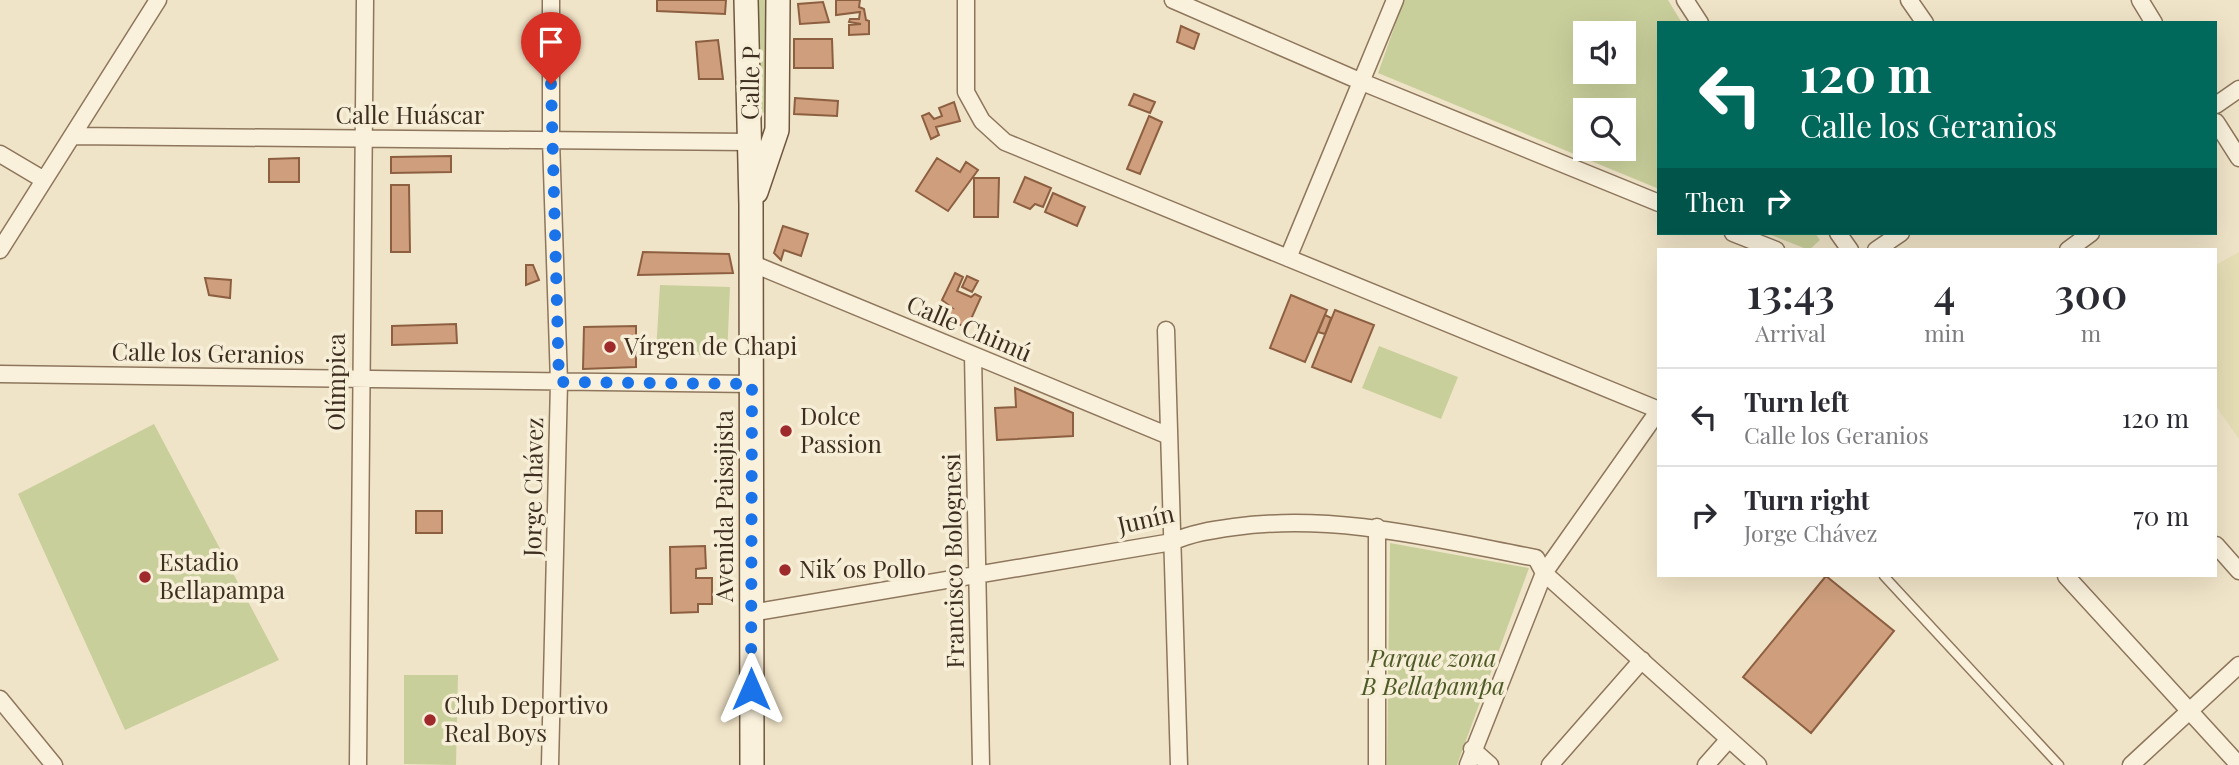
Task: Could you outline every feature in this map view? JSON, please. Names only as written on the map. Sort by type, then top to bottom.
[{"type":"main road","name":"Avenida Paisajista","points":[[746,0],[751,205],[752,765]]},
{"type":"main road","name":"Calle P","points":[[751,205],[777,130],[778,0]]},
{"type":"street","points":[[0,250],[158,0]]},
{"type":"street","name":"Olímpica","points":[[358,765],[365,0]]},
{"type":"street","name":"Jorge Chávez","points":[[550,765],[559,382],[551,140],[551,0]]},
{"type":"street","points":[[966,0],[966,92],[982,121],[1005,142],[1657,409]]},
{"type":"street","points":[[1173,0],[1362,82],[1657,202]]},
{"type":"street","points":[[1288,258],[1395,0]]},
{"type":"street","points":[[1685,0],[1699,21]]},
{"type":"street","points":[[1909,0],[1924,21]]},
{"type":"street","points":[[2140,0],[2153,21]]},
{"type":"street","points":[[2217,104],[2239,89]]},
{"type":"street","points":[[2219,133],[2239,158]]},
{"type":"street","name":"Calle Huáscar","points":[[72,136],[749,142]]},
{"type":"street","points":[[0,154],[44,180]]},
{"type":"street","points":[[1738,235],[1771,248]]},
{"type":"street","points":[[1879,248],[1898,235]]},
{"type":"street","points":[[2070,248],[2088,235]]},
{"type":"street","name":"Calle Chimú","points":[[751,263],[1169,436]]},
{"type":"street","points":[[1166,330],[1179,765]]},
{"type":"street","name":"Francisco Bolognesi","points":[[973,355],[981,765]]},
{"type":"street","name":"Calle los Geranios","points":[[0,374],[752,384]]},
{"type":"street","points":[[1490,765],[1470,757],[1544,573],[1657,413]]},
{"type":"street","name":"Junín","points":[[751,613],[1172,542],[1190,534],[1278,521],[1377,527],[1536,558],[1544,573]]},
{"type":"street","points":[[1377,527],[1377,765]]},
{"type":"street","points":[[2217,546],[2239,571]]},
{"type":"street","points":[[1544,573],[1758,765]]},
{"type":"street","points":[[2067,577],[2239,765]]},
{"type":"street","points":[[1550,765],[1642,660]]},
{"type":"street","points":[[2131,765],[2239,665]]},
{"type":"street","points":[[3,710],[54,765]]},
{"type":"street","points":[[1706,765],[1729,738]]},
{"type":"lane","points":[[1885,577],[2059,765]]},
{"type":"shaded area","points":[[2239,252],[2239,439],[2217,407],[2217,264]]},
{"type":"green space","points":[[759,0],[767,0],[767,113],[759,112]]},
{"type":"green space","points":[[1404,0],[1668,0],[1681,21],[1657,21],[1657,188],[1591,161],[1636,161],[1636,98],[1573,98],[1573,153],[1378,73]]},
{"type":"green space","points":[[1771,235],[1816,235],[1820,240],[1811,248],[1804,248]]},
{"type":"green space","points":[[660,285],[730,287],[727,357],[656,352]]},
{"type":"green space","points":[[1379,346],[1458,377],[1441,419],[1362,388]]},
{"type":"green space","name":"Estadio Bellapampa","points":[[154,424],[279,660],[125,730],[18,494]]},
{"type":"green space","name":"Parque zona B Bellapampa","points":[[1390,543],[1529,568],[1457,765],[1387,765]]},
{"type":"green space","name":"Club Deportivo Real Boys","points":[[404,675],[458,675],[456,765],[404,764]]},
{"type":"building","points":[[657,0],[726,0],[725,14],[657,11]]},
{"type":"building","points":[[836,0],[860,0],[859,7],[864,9],[866,20],[869,21],[869,34],[849,35],[849,25],[861,24],[849,22],[850,19],[859,19],[860,12],[836,15]]},
{"type":"building","points":[[823,2],[829,22],[800,24],[798,4]]},
{"type":"building","points":[[1181,26],[1199,34],[1194,49],[1177,42]]},
{"type":"building","points":[[794,39],[832,39],[833,68],[794,68]]},
{"type":"building","points":[[718,40],[723,79],[699,79],[696,42]]},
{"type":"building","points":[[1134,94],[1155,102],[1150,113],[1129,105]]},
{"type":"building","points":[[795,98],[838,101],[837,116],[794,114]]},
{"type":"building","points":[[954,102],[960,121],[936,127],[939,135],[931,139],[922,116],[929,113],[934,119],[942,116],[939,108]]},
{"type":"building","points":[[1149,116],[1162,122],[1140,174],[1127,169]]},
{"type":"building","points":[[451,156],[451,172],[391,173],[391,157]]},
{"type":"building","points":[[299,158],[299,182],[269,182],[269,159]]},
{"type":"building","points":[[937,158],[960,172],[966,162],[978,170],[948,211],[916,191]]},
{"type":"building","points":[[1025,177],[1051,188],[1043,207],[1035,204],[1030,209],[1014,202]]},
{"type":"building","points":[[974,178],[999,178],[998,217],[974,217]]},
{"type":"building","points":[[391,185],[409,185],[410,252],[391,252]]},
{"type":"building","points":[[1053,193],[1085,207],[1077,226],[1045,212]]},
{"type":"building","points":[[783,226],[808,234],[801,256],[784,250],[781,260],[774,253]]},
{"type":"building","points":[[643,252],[729,254],[733,273],[638,275]]},
{"type":"building","points":[[526,265],[533,265],[539,280],[526,285]]},
{"type":"building","points":[[955,273],[963,277],[957,291],[971,297],[975,294],[981,297],[967,328],[937,314],[940,307],[952,308],[942,300]]},
{"type":"building","points":[[967,276],[978,281],[972,292],[962,287]]},
{"type":"building","points":[[205,278],[231,280],[230,298],[209,295]]},
{"type":"building","points":[[1291,295],[1327,310],[1305,362],[1270,348]]},
{"type":"building","points":[[1335,310],[1374,325],[1351,382],[1312,367]]},
{"type":"building","points":[[1325,315],[1331,318],[1325,334],[1318,332]]},
{"type":"building","points":[[456,324],[457,343],[392,345],[392,326]]},
{"type":"building","name":"Vírgen de Chapi","points":[[636,326],[636,367],[583,369],[584,327]]},
{"type":"building","points":[[1015,388],[1073,413],[1073,436],[997,440],[995,408],[1016,407]]},
{"type":"building","points":[[416,511],[442,511],[442,533],[416,533]]},
{"type":"building","points":[[705,546],[706,568],[696,569],[696,578],[712,578],[712,604],[698,604],[698,612],[671,613],[670,547]]},
{"type":"building","points":[[1825,577],[1894,631],[1811,733],[1743,677]]},
{"type":"place","name":"Vírgen de Chapi","points":[[610,347]]},
{"type":"place","name":"Dolce Passion","points":[[786,431]]},
{"type":"place","name":"Nik´os Pollo","points":[[785,570]]},
{"type":"place","name":"Estadio Bellapampa","points":[[145,577]]},
{"type":"place","name":"Club Deportivo Real Boys","points":[[430,720]]},
{"type":"route","points":[[551,84],[559,382],[752,384],[751,689]]}]
